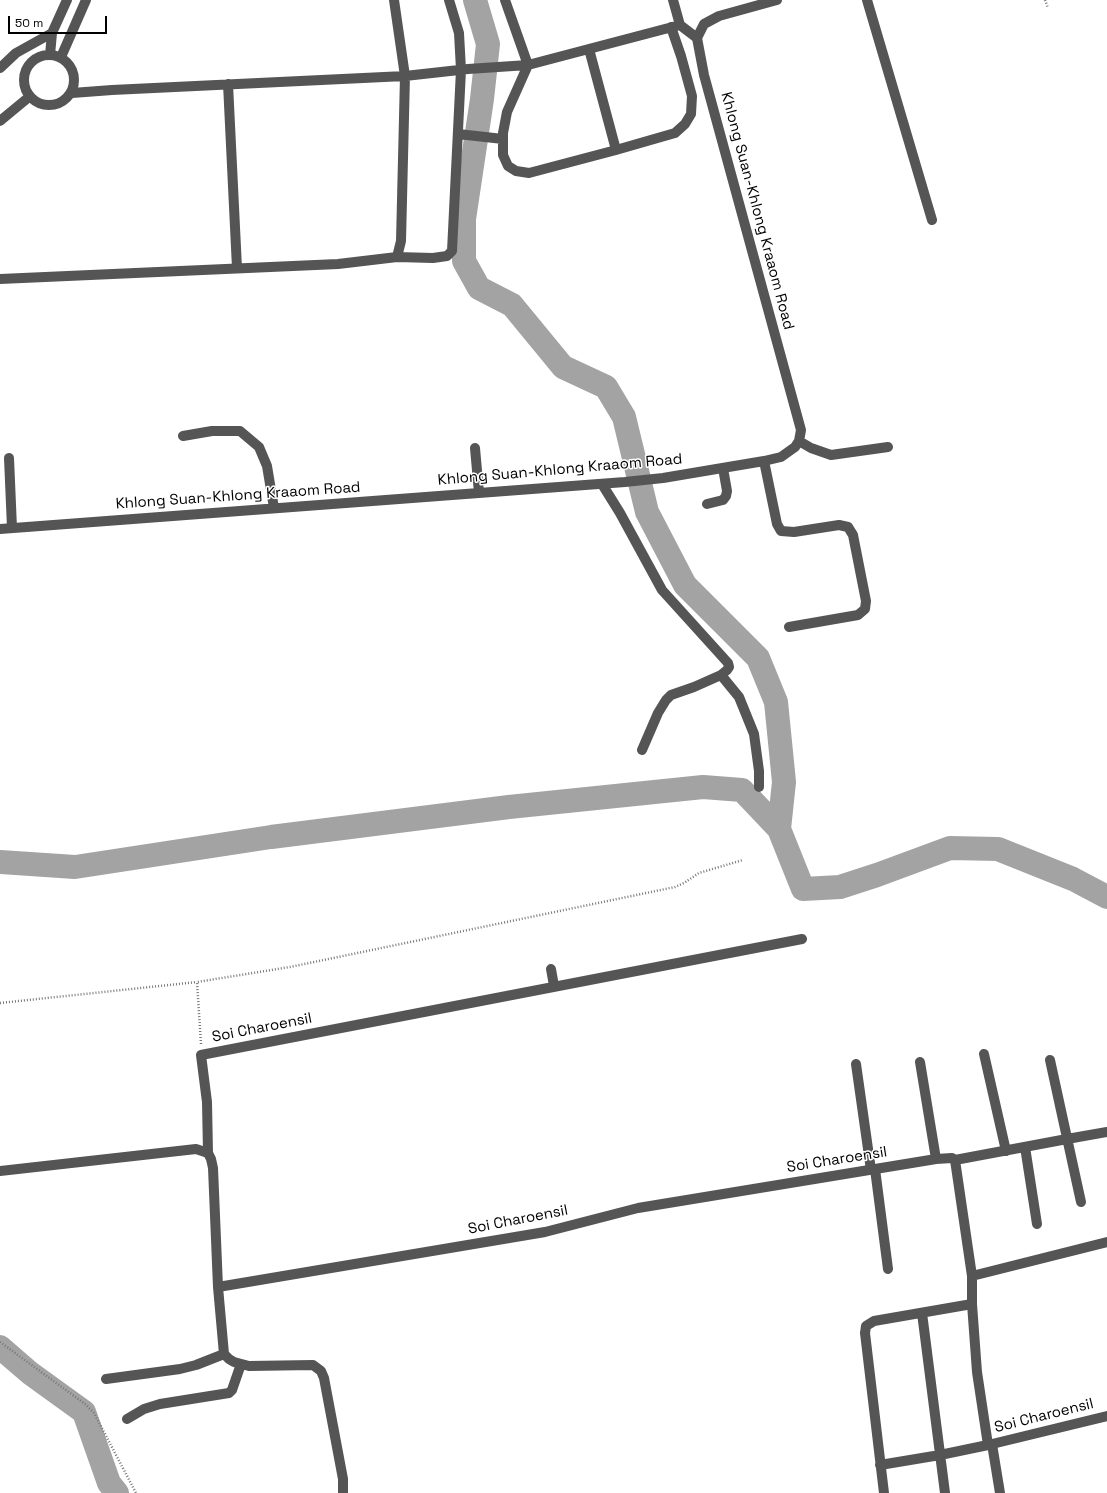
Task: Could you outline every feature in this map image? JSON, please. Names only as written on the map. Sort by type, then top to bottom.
[{"type":"street","points":[[50,55],[52,33],[66,0]]},
{"type":"street","points":[[61,57],[86,0]]},
{"type":"street","points":[[394,0],[405,76],[401,242],[397,257]]},
{"type":"street","points":[[0,279],[338,264],[397,257],[433,258],[447,256],[452,251],[464,70],[459,33],[449,0]]},
{"type":"street","points":[[505,0],[528,65],[507,112],[498,138],[508,166],[516,171],[529,173],[675,133],[685,124],[691,114],[692,96],[681,56],[673,0]]},
{"type":"street","points":[[72,94],[75,78],[69,63],[61,57],[55,54],[39,56],[26,66],[23,82],[29,97],[43,106],[59,104],[72,94],[112,90],[405,76],[528,65],[676,26],[697,38],[704,24],[719,16],[777,0]]},
{"type":"street","points":[[867,0],[932,220]]},
{"type":"street","points":[[0,68],[16,53],[52,33]]},
{"type":"street","name":"Khlong Suan-Khlong Kraaom Road","points":[[0,529],[625,482],[663,478],[781,457],[795,447],[799,442],[800,430],[704,75],[697,38]]},
{"type":"street","points":[[589,49],[616,150]]},
{"type":"street","points":[[228,84],[237,268]]},
{"type":"street","points":[[0,121],[29,97]]},
{"type":"street","points":[[460,134],[498,138]]},
{"type":"street","points":[[183,436],[212,431],[240,432],[259,447],[267,466],[274,508]]},
{"type":"street","points":[[799,442],[810,448],[831,455],[888,447]]},
{"type":"street","points":[[475,448],[479,493]]},
{"type":"street","points":[[9,458],[12,528]]},
{"type":"street","points":[[764,461],[777,524],[781,531],[794,532],[839,525],[848,527],[853,535],[866,601],[865,609],[858,615],[789,627]]},
{"type":"street","points":[[707,504],[723,500],[726,496],[727,491],[723,468]]},
{"type":"street","points":[[602,484],[620,513],[662,590],[728,663],[729,667],[728,670],[721,675],[671,695],[658,713],[642,750]]},
{"type":"street","points":[[721,675],[739,697],[754,734],[759,771],[759,787]]},
{"type":"street","name":"Soi Charoensil","points":[[802,939],[201,1055],[207,1102],[208,1153],[212,1168],[218,1287],[546,1232],[638,1208],[936,1159],[947,1158],[955,1160],[1067,1138],[1107,1132]]},
{"type":"street","points":[[551,969],[554,986]]},
{"type":"street","points":[[984,1054],[1006,1151]]},
{"type":"street","points":[[1050,1060],[1081,1202]]},
{"type":"street","points":[[920,1062],[936,1159]]},
{"type":"street","points":[[856,1064],[888,1269]]},
{"type":"street","points":[[1025,1147],[1037,1224]]},
{"type":"street","points":[[0,1171],[196,1149],[208,1153]]},
{"type":"street","name":"Soi Charoensil","points":[[955,1160],[972,1276],[972,1304],[977,1372],[990,1445],[1107,1416]]},
{"type":"street","points":[[972,1276],[1107,1242]]},
{"type":"street","points":[[218,1287],[224,1354],[234,1362],[249,1366],[308,1364],[321,1370],[324,1378],[343,1479],[343,1493]]},
{"type":"street","points":[[884,1493],[865,1329],[866,1326],[874,1321],[972,1304]]},
{"type":"street","points":[[922,1313],[945,1493]]},
{"type":"street","points":[[106,1379],[180,1369],[196,1365],[224,1354]]},
{"type":"street","points":[[126,1419],[144,1409],[160,1404],[229,1393],[232,1390],[240,1364]]},
{"type":"street","points":[[880,1465],[990,1445],[1000,1493]]},
{"type":"path","points":[[1045,0],[1048,8]]},
{"type":"path","points":[[0,1003],[197,982],[290,967],[675,887],[699,873],[743,860]]},
{"type":"path","points":[[197,982],[201,1055]]},
{"type":"path","points":[[0,1342],[85,1404],[94,1413],[136,1493]]},
{"type":"waterway","points":[[475,0],[488,44],[482,99],[464,219],[464,261],[479,288],[512,305],[563,367],[606,387],[624,417],[647,512],[685,585],[758,658],[776,702],[784,782],[779,829]]},
{"type":"waterway","points":[[0,862],[75,867],[271,837],[509,807],[703,787],[742,790],[779,829],[803,889],[840,887],[950,848],[998,849],[1073,879],[1107,897]]},
{"type":"waterway","points":[[0,1347],[30,1373],[84,1412],[109,1483],[117,1493]]}]
